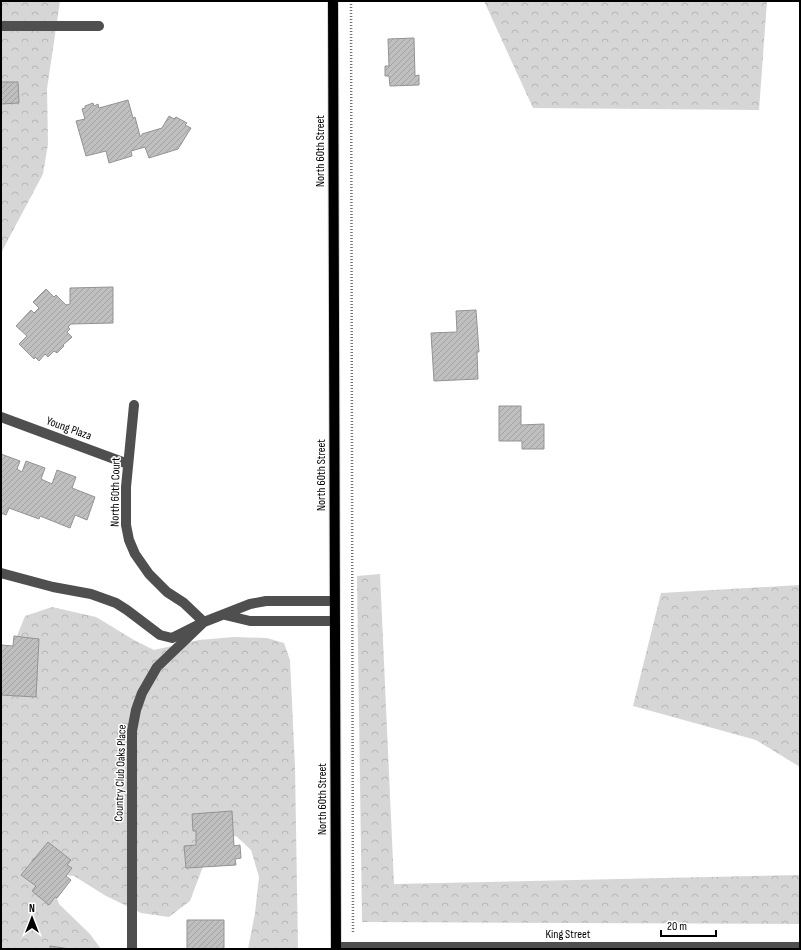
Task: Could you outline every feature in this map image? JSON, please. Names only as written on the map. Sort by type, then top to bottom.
[{"type":"main road","name":"North 60th Street","points":[[333,1],[336,948]]},
{"type":"street","points":[[1,26],[99,26]]},
{"type":"street","name":"North 60th Court","points":[[134,405],[126,487],[126,525],[129,540],[135,554],[149,574],[167,592],[184,603],[204,622]]},
{"type":"street","name":"Young Plaza","points":[[1,417],[128,464]]},
{"type":"street","name":"Country Club Oaks Place","points":[[1,573],[53,587],[91,594],[116,603],[160,635],[172,638],[204,622],[250,604],[266,601],[334,601]]},
{"type":"street","points":[[225,615],[250,621],[334,621]]},
{"type":"street","name":"Country Club Oaks Place","points":[[132,949],[131,749],[132,731],[136,710],[142,693],[157,667],[204,622]]},
{"type":"street","name":"King Street","points":[[336,948],[800,946]]},
{"type":"path","points":[[351,1],[352,947]]},
{"type":"green space","points":[[1,1],[60,1],[47,89],[48,144],[43,174],[1,253]]},
{"type":"green space","points":[[484,1],[767,1],[759,110],[533,108]]},
{"type":"green space","points":[[380,574],[394,884],[800,875],[800,924],[362,922],[357,576]]},
{"type":"green space","points":[[800,585],[800,767],[756,740],[633,706],[661,593]]},
{"type":"green space","points":[[52,607],[96,617],[154,650],[199,640],[234,637],[267,638],[284,643],[290,660],[295,767],[298,949],[248,949],[255,913],[259,877],[251,850],[236,836],[222,838],[205,861],[190,901],[169,917],[141,913],[106,896],[74,876],[64,875],[53,887],[59,904],[90,934],[101,949],[1,949],[1,700],[13,646],[25,616]]},
{"type":"building","points":[[414,38],[415,76],[419,75],[419,85],[390,86],[389,76],[385,76],[385,66],[389,66],[388,39]]},
{"type":"building","points":[[1,82],[18,82],[19,103],[1,104]]},
{"type":"building","points":[[128,100],[133,118],[135,117],[140,136],[162,128],[169,116],[174,119],[176,117],[187,123],[185,125],[191,128],[178,149],[149,158],[145,147],[131,151],[132,156],[109,163],[106,151],[86,156],[76,121],[85,119],[82,109],[93,103],[94,106],[98,104],[99,108]]},
{"type":"building","points":[[113,287],[113,323],[71,324],[68,327],[70,329],[67,332],[72,337],[57,353],[54,351],[48,357],[45,354],[39,361],[35,357],[34,359],[19,344],[27,336],[16,326],[31,310],[34,313],[39,308],[33,302],[46,289],[54,297],[56,295],[66,305],[70,304],[70,288]]},
{"type":"building","points":[[476,310],[479,352],[477,352],[478,379],[434,381],[431,333],[457,332],[456,311]]},
{"type":"building","points":[[499,406],[521,406],[521,425],[544,424],[544,449],[522,449],[522,441],[499,441]]},
{"type":"building","points":[[1,454],[20,461],[17,469],[22,472],[26,461],[45,468],[41,479],[52,484],[57,470],[76,477],[72,488],[95,497],[87,520],[75,515],[70,528],[40,516],[39,519],[9,508],[6,515],[1,513]]},
{"type":"building","points":[[14,636],[39,639],[36,697],[1,695],[1,645],[13,646]]},
{"type":"building","points":[[232,811],[234,846],[240,845],[241,858],[235,859],[236,865],[186,868],[184,846],[196,845],[196,831],[193,831],[192,814]]},
{"type":"building","points":[[48,842],[71,860],[67,865],[72,868],[66,876],[71,880],[57,898],[55,897],[49,905],[32,891],[36,886],[21,875]]},
{"type":"building","points":[[187,920],[224,920],[224,949],[187,949]]},
{"type":"building","points":[[50,946],[70,949],[50,949]]}]
